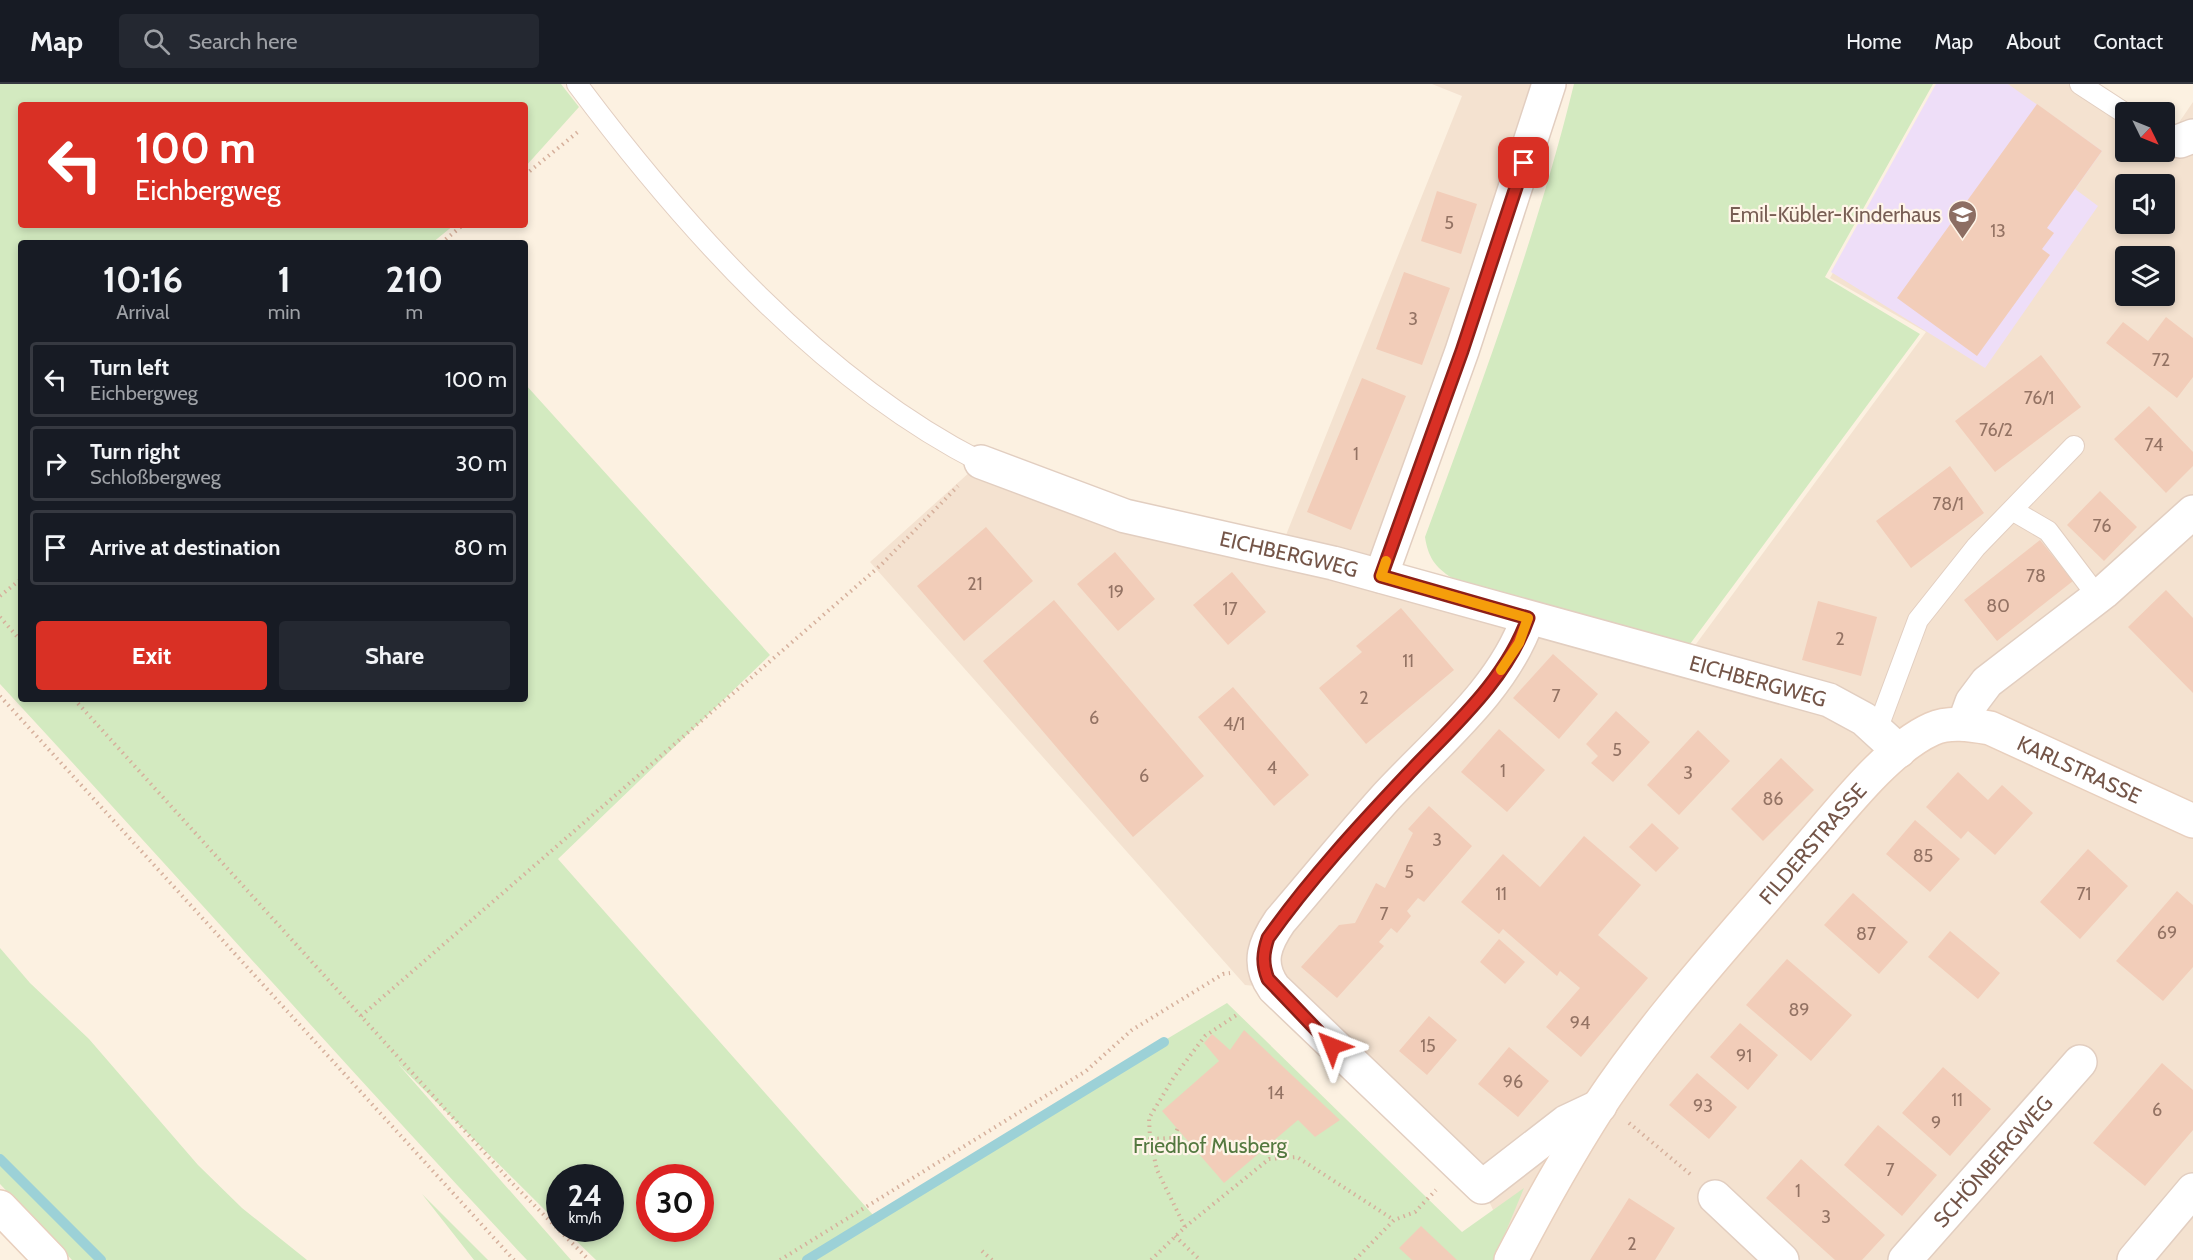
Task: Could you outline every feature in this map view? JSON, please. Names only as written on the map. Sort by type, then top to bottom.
[{"type":"street","points":[[1381,576],[1466,340],[1549,84]]},
{"type":"street","name":"EICHBERGWEG","points":[[981,462],[1125,516],[1381,576],[1829,700],[1845,707],[1888,741]]},
{"type":"street","points":[[1964,724],[1972,702],[1987,682],[2098,597],[2193,512]]},
{"type":"street","points":[[1528,618],[1519,643],[1490,685],[1387,796],[1280,921],[1268,938],[1263,954],[1264,968],[1274,988],[1482,1187],[1566,1122],[1600,1106]]},
{"type":"street","name":"FILDERSTRASSE","points":[[1511,1260],[1600,1106],[1658,1027],[1840,812],[1888,741],[1934,728],[1964,724]]},
{"type":"street","name":"KARLSTRASSE","points":[[1964,724],[1990,728],[2007,735],[2086,774],[2193,821]]},
{"type":"street","name":"SCHÖNBERGWEG","points":[[1905,1260],[2080,1062]]},
{"type":"street","points":[[1715,1197],[1782,1260]]},
{"type":"street","points":[[2133,1260],[2190,1200]]},
{"type":"street","points":[[0,1207],[51,1260]]},
{"type":"lane","points":[[577,84],[690,225],[766,303],[890,406],[920,427],[981,462]]},
{"type":"lane","points":[[2080,84],[2115,107]]},
{"type":"lane","points":[[1888,741],[1918,620],[1976,547],[2074,446]]},
{"type":"lane","points":[[2012,510],[2048,531],[2098,597]]},
{"type":"path","points":[[528,173],[600,114]]},
{"type":"path","points":[[445,240],[459,228]]},
{"type":"path","points":[[361,1016],[881,565],[981,462]]},
{"type":"path","points":[[0,596],[18,581]]},
{"type":"path","points":[[0,617],[18,638]]},
{"type":"path","points":[[0,696],[514,1260]]},
{"type":"path","points":[[77,702],[512,1183],[589,1260]]},
{"type":"path","points":[[780,1260],[1086,1071],[1132,1030],[1223,974],[1264,968]]},
{"type":"path","points":[[1185,1227],[1157,1170],[1150,1139],[1149,1118],[1174,1077],[1205,1036],[1238,1014]]},
{"type":"path","points":[[1600,1106],[1640,1131],[1715,1197]]},
{"type":"path","points":[[1150,1139],[1173,1138],[1178,1128]]},
{"type":"path","points":[[1150,1260],[1185,1227],[1269,1159],[1280,1156],[1297,1157],[1394,1220]]},
{"type":"path","points":[[1355,1260],[1394,1220],[1415,1212],[1459,1166]]},
{"type":"path","points":[[1175,1236],[1200,1260]]},
{"type":"path","points":[[982,1251],[992,1260]]},
{"type":"shaded area","points":[[1432,84],[1549,84],[1381,576],[1685,659],[1926,332],[1830,278],[1938,84],[2080,84],[2115,107],[2115,162],[2175,162],[2175,128],[2193,102],[2193,1260],[1511,1260],[1514,1253],[1482,1187],[1274,988],[1245,985],[870,562],[981,462],[1280,550],[1462,96]]},
{"type":"shaded area","name":"Emil-Kübler-Kinderhaus","points":[[1936,84],[2008,84],[2102,151],[2075,189],[2098,206],[1985,368],[1831,272]]},
{"type":"green space","name":"Friedhof Musberg","points":[[0,84],[561,84],[579,107],[528,164],[528,102],[18,102],[18,228],[450,228],[436,240],[18,240],[18,702],[528,702],[528,387],[770,655],[558,859],[873,1215],[1227,1003],[1462,1232],[1524,1188],[1494,1260],[596,1260],[577,1242],[624,1242],[624,1164],[546,1164],[546,1211],[398,1064],[546,1232],[546,1242],[555,1242],[571,1260],[527,1260],[0,684]]},
{"type":"green space","points":[[1574,84],[1933,84],[1825,277],[1920,334],[1690,644],[1452,578],[1433,561],[1426,544],[1425,537],[1525,256]]},
{"type":"green space","points":[[0,948],[30,983],[89,1039],[198,1165],[242,1208],[307,1260],[72,1260],[0,1184]]},
{"type":"green space","points":[[422,1194],[488,1260],[474,1260]]},
{"type":"building","points":[[2037,104],[2102,151],[2047,228],[2054,233],[2042,249],[2050,255],[1977,356],[1897,298]]},
{"type":"building","points":[[1437,191],[1477,204],[1461,254],[1421,241]]},
{"type":"building","points":[[1404,272],[1450,288],[1422,365],[1376,349]]},
{"type":"building","points":[[2166,317],[2193,338],[2193,377],[2177,398],[2106,343],[2123,322],[2148,341]]},
{"type":"building","points":[[2041,355],[2081,407],[1995,472],[1955,421]]},
{"type":"building","points":[[1362,378],[1406,396],[1351,530],[1307,512]]},
{"type":"building","points":[[2149,406],[2193,452],[2193,466],[2166,493],[2114,439]]},
{"type":"building","points":[[1950,466],[1984,513],[1911,568],[1876,521]]},
{"type":"building","points":[[2100,491],[2137,527],[2104,561],[2067,525]]},
{"type":"building","points":[[986,527],[1033,581],[964,641],[917,586]]},
{"type":"building","points":[[2040,540],[2073,581],[1997,641],[1964,600]]},
{"type":"building","points":[[1115,552],[1155,599],[1118,631],[1077,584]]},
{"type":"building","points":[[1232,572],[1266,612],[1228,645],[1193,605]]},
{"type":"building","points":[[2166,590],[2193,618],[2193,693],[2128,627]]},
{"type":"building","points":[[1054,600],[1204,776],[1133,837],[983,661]]},
{"type":"building","points":[[1818,601],[1877,617],[1861,676],[1802,660]]},
{"type":"building","points":[[1401,608],[1454,670],[1366,744],[1319,688],[1362,652],[1356,646]]},
{"type":"building","points":[[1553,654],[1598,694],[1559,739],[1513,698]]},
{"type":"building","points":[[1233,687],[1309,775],[1274,806],[1198,717]]},
{"type":"building","points":[[1616,711],[1650,742],[1613,782],[1591,763],[1598,756],[1586,744]]},
{"type":"building","points":[[1499,729],[1545,770],[1507,812],[1461,772]]},
{"type":"building","points":[[1698,730],[1730,761],[1679,815],[1647,785]]},
{"type":"building","points":[[1781,758],[1814,790],[1763,841],[1731,809]]},
{"type":"building","points":[[1958,772],[1988,800],[2002,785],[2033,813],[1995,855],[1968,831],[1961,839],[1926,807]]},
{"type":"building","points":[[1429,806],[1472,846],[1424,902],[1418,898],[1407,911],[1411,916],[1397,933],[1391,928],[1379,942],[1384,946],[1337,998],[1301,967],[1339,925],[1355,923],[1376,883],[1385,888],[1413,833],[1408,829]]},
{"type":"building","points":[[1915,820],[1960,859],[1930,892],[1886,854]]},
{"type":"building","points":[[1652,823],[1679,848],[1656,872],[1629,847]]},
{"type":"building","points":[[1584,836],[1641,885],[1598,935],[1648,978],[1581,1057],[1546,1027],[1580,988],[1560,971],[1557,976],[1503,929],[1499,934],[1461,902],[1503,854],[1540,887]]},
{"type":"building","points":[[2088,849],[2128,886],[2080,939],[2040,902]]},
{"type":"building","points":[[2177,891],[2193,905],[2193,967],[2163,1001],[2116,961]]},
{"type":"building","points":[[1853,893],[1908,942],[1879,974],[1824,925]]},
{"type":"building","points":[[1950,931],[2000,973],[1978,999],[1928,957]]},
{"type":"building","points":[[1499,939],[1525,962],[1505,984],[1480,962]]},
{"type":"building","points":[[1787,959],[1852,1015],[1811,1061],[1746,1005]]},
{"type":"building","points":[[1429,1016],[1457,1040],[1427,1075],[1399,1051]]},
{"type":"building","points":[[1740,1023],[1778,1055],[1748,1090],[1710,1057]]},
{"type":"building","points":[[1244,1030],[1340,1120],[1315,1137],[1298,1120],[1224,1183],[1162,1111],[1219,1061],[1204,1043],[1212,1034],[1230,1050]]},
{"type":"building","points":[[1509,1047],[1549,1081],[1518,1117],[1478,1084]]},
{"type":"building","points":[[2162,1063],[2193,1090],[2193,1130],[2145,1186],[2093,1143]]},
{"type":"building","points":[[1943,1067],[1991,1109],[1950,1156],[1902,1113]]},
{"type":"building","points":[[1697,1073],[1737,1107],[1709,1139],[1669,1105]]},
{"type":"building","points":[[1878,1125],[1937,1175],[1902,1216],[1844,1165]]},
{"type":"building","points":[[1801,1159],[1885,1235],[1862,1260],[1835,1260],[1766,1198]]},
{"type":"building","points":[[1629,1198],[1675,1228],[1655,1260],[1590,1260]]},
{"type":"building","points":[[1421,1226],[1457,1260],[1412,1260],[1399,1248]]},
{"type":"waterway","points":[[807,1260],[1164,1042]]},
{"type":"waterway","points":[[0,1159],[101,1260]]},
{"type":"slow traffic","points":[[1386,561],[1381,576],[1528,618],[1519,643],[1501,670]]},
{"type":"place","name":"Emil-Kübler-Kinderhaus","points":[[1962,240]]},
{"type":"route","points":[[1332,1046],[1274,988],[1268,979],[1263,954],[1268,938],[1387,796],[1490,685],[1507,664],[1519,643],[1528,618],[1381,576],[1462,351],[1524,163]]}]
